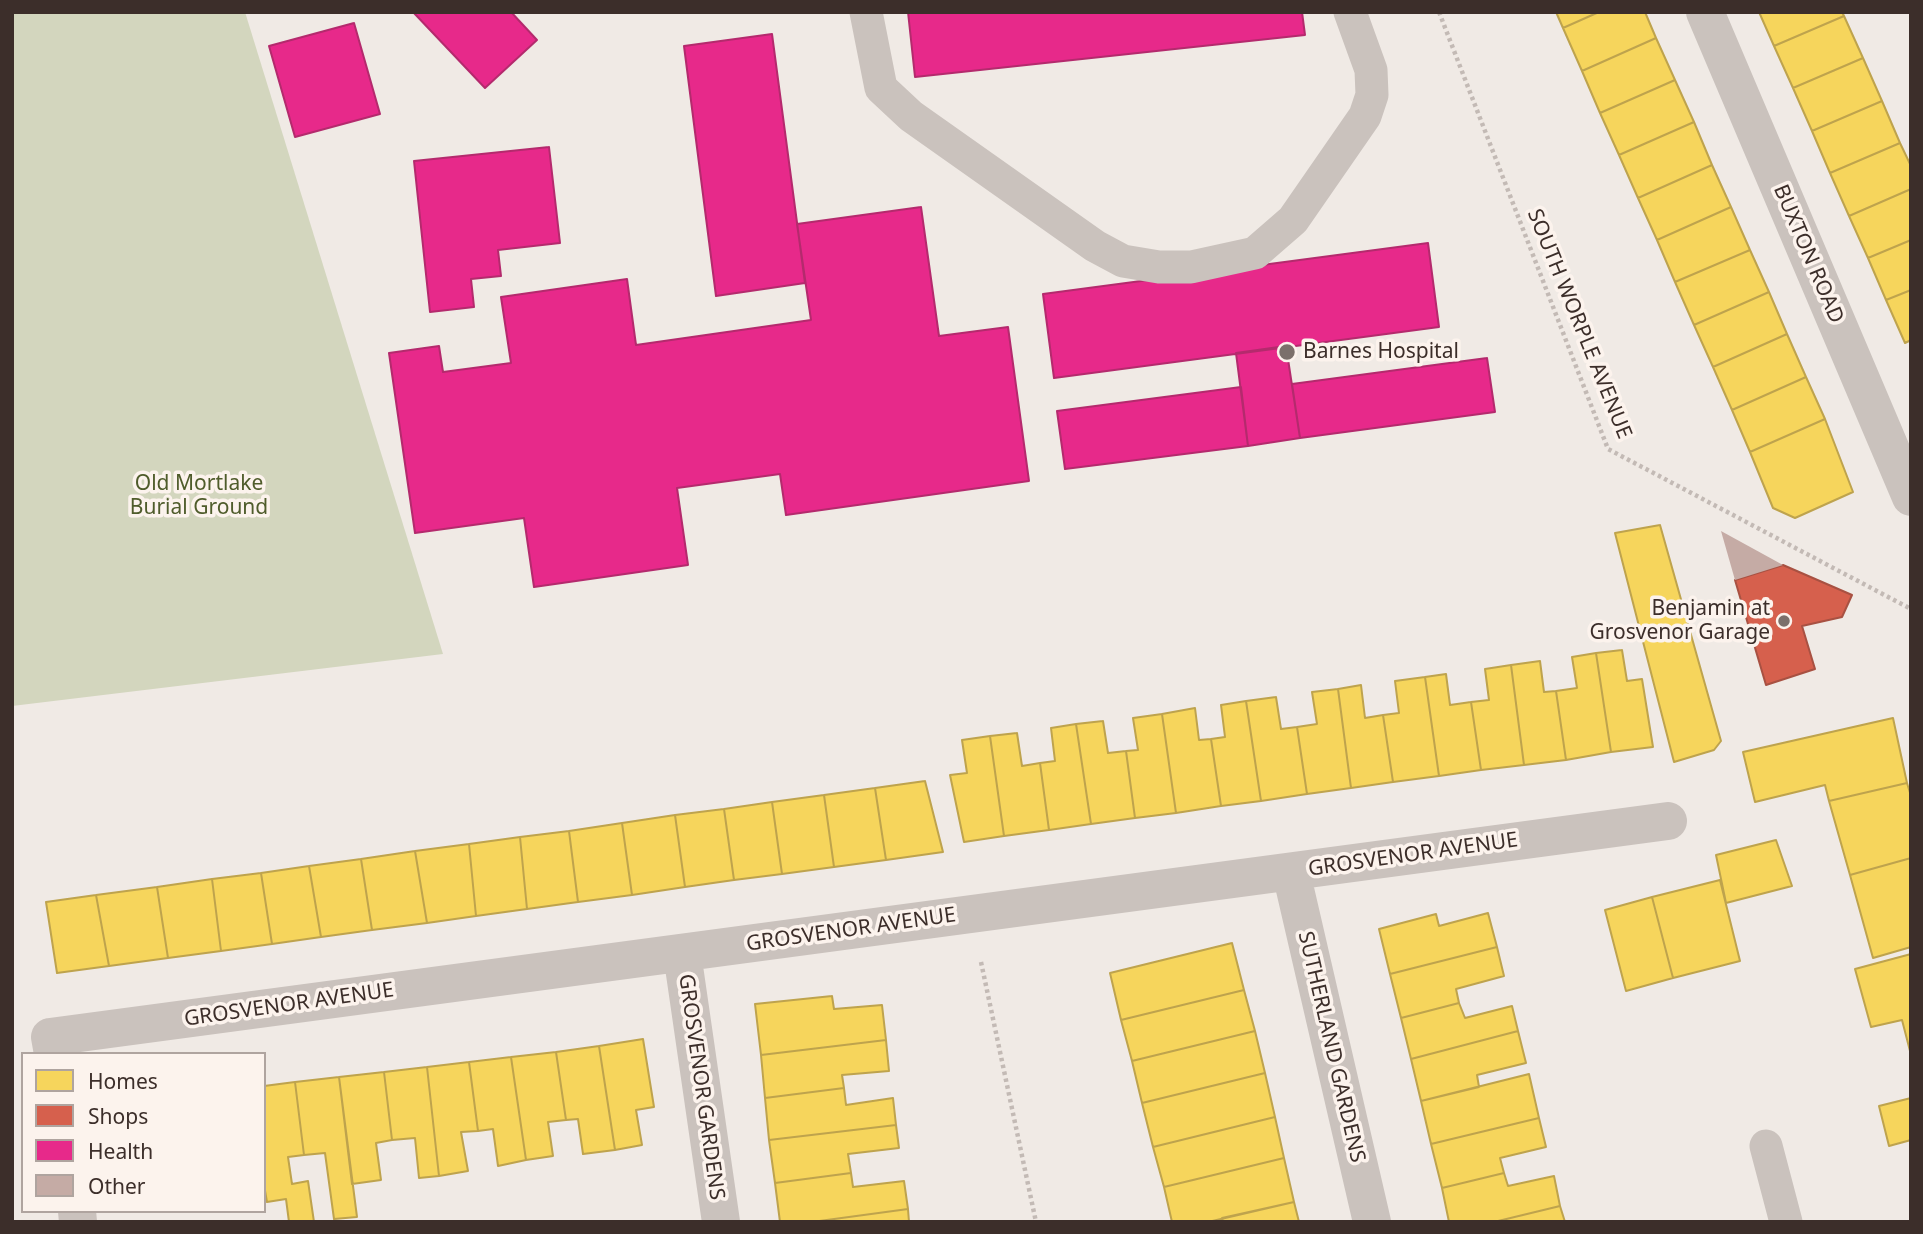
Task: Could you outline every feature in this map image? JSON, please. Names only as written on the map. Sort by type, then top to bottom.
[{"type":"street","name":"BUXTON ROAD","points":[[1705,12],[1911,497]]},
{"type":"street","name":"GROSVENOR AVENUE","points":[[53,1052],[50,1037],[1668,821]]},
{"type":"street","name":"SUTHERLAND GARDENS","points":[[1290,872],[1372,1222]]},
{"type":"street","name":"GROSVENOR GARDENS","points":[[682,953],[721,1222]]},
{"type":"lane","points":[[866,12],[881,88],[911,116],[1123,261],[1159,267],[1191,267],[1255,253],[1278,235],[1293,220],[1365,116],[1372,95],[1371,70],[1350,12]]},
{"type":"lane","points":[[1766,1146],[1786,1222]]},
{"type":"path","name":"SOUTH WORPLE AVENUE","points":[[1439,12],[1608,449],[1911,609]]},
{"type":"path","points":[[971,914],[1036,1222]]},
{"type":"green space","name":"Old Mortlake Burial Ground","points":[[12,12],[245,12],[443,654],[12,706]]},
{"type":"building: Homes","points":[[1556,12],[1599,12],[1563,28]]},
{"type":"building: Homes","points":[[1599,12],[1645,12],[1656,38],[1582,71],[1563,28]]},
{"type":"building: Homes","points":[[1759,12],[1842,12],[1844,16],[1774,46]]},
{"type":"building: Homes","points":[[1844,16],[1863,58],[1793,88],[1774,46]]},
{"type":"building: Homes","points":[[1656,38],[1675,80],[1600,113],[1582,71]]},
{"type":"building: Homes","points":[[1863,58],[1882,101],[1812,131],[1793,88]]},
{"type":"building: Homes","points":[[1675,80],[1694,122],[1619,155],[1600,113]]},
{"type":"building: Homes","points":[[1882,101],[1900,143],[1830,173],[1812,131]]},
{"type":"building: Homes","points":[[1694,122],[1712,165],[1638,198],[1619,155]]},
{"type":"building: Homes","points":[[1900,143],[1911,166],[1911,189],[1849,216],[1830,173]]},
{"type":"building: Homes","points":[[1712,165],[1731,207],[1657,240],[1638,198]]},
{"type":"building: Homes","points":[[1911,189],[1911,240],[1868,258],[1849,216]]},
{"type":"building: Homes","points":[[1731,207],[1750,250],[1675,282],[1657,240]]},
{"type":"building: Homes","points":[[1911,240],[1911,290],[1886,300],[1868,258]]},
{"type":"building: Homes","points":[[1750,250],[1769,292],[1694,325],[1675,282]]},
{"type":"building: Homes","points":[[1911,290],[1911,340],[1905,343],[1886,300]]},
{"type":"building: Homes","points":[[1769,292],[1787,334],[1713,367],[1694,325]]},
{"type":"building: Homes","points":[[1787,334],[1806,377],[1732,410],[1713,367]]},
{"type":"building: Homes","points":[[1806,377],[1825,419],[1750,452],[1732,410]]},
{"type":"building: Homes","points":[[1825,419],[1853,492],[1795,518],[1773,508],[1750,452]]},
{"type":"building: Homes","points":[[1660,525],[1721,741],[1714,750],[1674,762],[1615,533]]},
{"type":"building: Homes","points":[[1622,650],[1627,681],[1642,679],[1653,747],[1611,752],[1596,653]]},
{"type":"building: Homes","points":[[1596,653],[1611,752],[1566,760],[1556,691],[1577,688],[1572,657]]},
{"type":"building: Homes","points":[[1540,661],[1544,692],[1556,691],[1566,760],[1524,765],[1511,665]]},
{"type":"building: Homes","points":[[1511,665],[1524,765],[1481,770],[1471,702],[1489,700],[1485,669]]},
{"type":"building: Homes","points":[[1446,674],[1450,705],[1471,702],[1481,770],[1439,776],[1425,677]]},
{"type":"building: Homes","points":[[1425,677],[1439,776],[1393,782],[1383,715],[1399,713],[1395,681]]},
{"type":"building: Homes","points":[[1361,685],[1365,718],[1383,715],[1393,782],[1351,788],[1338,689]]},
{"type":"building: Homes","points":[[1338,689],[1351,788],[1307,794],[1297,727],[1317,724],[1312,692]]},
{"type":"building: Homes","points":[[1276,697],[1281,729],[1297,727],[1307,794],[1261,801],[1246,701]]},
{"type":"building: Homes","points":[[1246,701],[1261,801],[1221,806],[1211,739],[1225,737],[1221,705]]},
{"type":"building: Homes","points":[[1195,708],[1199,740],[1211,739],[1221,806],[1176,813],[1162,714]]},
{"type":"building: Homes","points":[[1162,714],[1176,813],[1135,818],[1126,751],[1138,750],[1133,718]]},
{"type":"building: Homes","points":[[1893,718],[1907,783],[1829,801],[1825,785],[1755,802],[1743,752]]},
{"type":"building: Homes","points":[[1103,721],[1108,753],[1126,751],[1135,818],[1091,824],[1076,724]]},
{"type":"building: Homes","points":[[1076,724],[1091,824],[1049,830],[1040,763],[1055,761],[1051,728]]},
{"type":"building: Homes","points":[[1017,733],[1022,766],[1040,763],[1049,830],[1004,836],[990,736]]},
{"type":"building: Homes","points":[[990,736],[1004,836],[964,842],[950,775],[967,773],[962,740]]},
{"type":"building: Homes","points":[[925,781],[943,852],[886,860],[875,788]]},
{"type":"building: Homes","points":[[1907,783],[1911,796],[1911,858],[1850,875],[1829,801]]},
{"type":"building: Homes","points":[[875,788],[886,860],[834,867],[824,795]]},
{"type":"building: Homes","points":[[824,795],[834,867],[782,874],[772,802]]},
{"type":"building: Homes","points":[[772,802],[782,874],[734,880],[724,809]]},
{"type":"building: Homes","points":[[724,809],[734,880],[685,887],[675,815]]},
{"type":"building: Homes","points":[[675,815],[685,887],[632,895],[622,823]]},
{"type":"building: Homes","points":[[622,823],[632,895],[578,902],[569,831]]},
{"type":"building: Homes","points":[[569,831],[578,902],[527,909],[520,837]]},
{"type":"building: Homes","points":[[520,837],[527,909],[476,916],[469,844]]},
{"type":"building: Homes","points":[[1776,840],[1792,886],[1726,903],[1716,855]]},
{"type":"building: Homes","points":[[469,844],[476,916],[427,923],[415,851]]},
{"type":"building: Homes","points":[[415,851],[427,923],[372,930],[361,859]]},
{"type":"building: Homes","points":[[1911,858],[1911,947],[1873,958],[1850,875]]},
{"type":"building: Homes","points":[[361,859],[372,930],[321,937],[309,866]]},
{"type":"building: Homes","points":[[309,866],[321,937],[272,944],[261,873]]},
{"type":"building: Homes","points":[[261,873],[272,944],[221,951],[212,879]]},
{"type":"building: Homes","points":[[212,879],[221,951],[168,958],[157,887]]},
{"type":"building: Homes","points":[[1720,880],[1740,961],[1673,978],[1652,897]]},
{"type":"building: Homes","points":[[157,887],[168,958],[109,966],[96,895]]},
{"type":"building: Homes","points":[[96,895],[109,966],[57,973],[46,902]]},
{"type":"building: Homes","points":[[1652,897],[1673,978],[1626,991],[1605,910]]},
{"type":"building: Homes","points":[[1488,913],[1497,947],[1390,974],[1379,929],[1436,914],[1439,926]]},
{"type":"building: Homes","points":[[1232,943],[1244,990],[1121,1020],[1110,973]]},
{"type":"building: Homes","points":[[1497,947],[1504,976],[1456,989],[1459,1003],[1401,1018],[1390,974]]},
{"type":"building: Homes","points":[[1911,954],[1910,1051],[1902,1020],[1871,1027],[1855,969]]},
{"type":"building: Homes","points":[[1244,990],[1255,1031],[1132,1061],[1121,1020]]},
{"type":"building: Homes","points":[[832,996],[834,1009],[882,1005],[886,1040],[761,1055],[755,1004]]},
{"type":"building: Homes","points":[[1459,1003],[1465,1018],[1512,1006],[1518,1031],[1411,1059],[1401,1018]]},
{"type":"building: Homes","points":[[1255,1031],[1265,1073],[1142,1103],[1132,1061]]},
{"type":"building: Homes","points":[[1518,1031],[1526,1063],[1477,1075],[1479,1087],[1421,1101],[1411,1059]]},
{"type":"building: Homes","points":[[643,1039],[654,1107],[636,1110],[642,1145],[615,1150],[599,1046]]},
{"type":"building: Homes","points":[[886,1040],[889,1071],[842,1075],[844,1088],[765,1098],[761,1055]]},
{"type":"building: Homes","points":[[599,1046],[615,1150],[583,1154],[578,1119],[566,1120],[556,1052]]},
{"type":"building: Homes","points":[[556,1052],[566,1120],[548,1122],[553,1156],[526,1160],[511,1057]]},
{"type":"building: Homes","points":[[511,1057],[526,1160],[498,1166],[493,1129],[478,1131],[469,1062]]},
{"type":"building: Homes","points":[[469,1062],[478,1131],[461,1132],[468,1171],[439,1176],[427,1067]]},
{"type":"building: Homes","points":[[427,1067],[439,1176],[419,1178],[415,1138],[392,1140],[384,1072]]},
{"type":"building: Homes","points":[[384,1072],[392,1140],[376,1143],[381,1180],[352,1184],[339,1077]]},
{"type":"building: Homes","points":[[1265,1073],[1275,1117],[1153,1147],[1142,1103]]},
{"type":"building: Homes","points":[[1529,1074],[1539,1118],[1431,1144],[1421,1101]]},
{"type":"building: Homes","points":[[339,1077],[357,1217],[334,1219],[325,1153],[304,1155],[295,1082]]},
{"type":"building: Homes","points":[[295,1082],[304,1155],[288,1157],[292,1184],[308,1181],[314,1222],[289,1222],[286,1199],[267,1202],[266,1086]]},
{"type":"building: Homes","points":[[844,1088],[846,1105],[893,1098],[896,1125],[769,1140],[765,1098]]},
{"type":"building: Homes","points":[[1911,1098],[1911,1140],[1889,1146],[1879,1106]]},
{"type":"building: Homes","points":[[1275,1117],[1284,1158],[1164,1187],[1153,1147]]},
{"type":"building: Homes","points":[[1539,1118],[1546,1147],[1500,1158],[1504,1173],[1442,1188],[1431,1144]]},
{"type":"building: Homes","points":[[896,1125],[899,1148],[848,1154],[851,1173],[775,1183],[769,1140]]},
{"type":"building: Homes","points":[[1284,1158],[1294,1202],[1208,1222],[1172,1222],[1164,1187]]},
{"type":"building: Homes","points":[[851,1173],[853,1187],[904,1181],[908,1209],[812,1222],[780,1222],[775,1183]]},
{"type":"building: Homes","points":[[1504,1173],[1508,1186],[1554,1176],[1560,1206],[1494,1222],[1449,1222],[1442,1188]]},
{"type":"building: Homes","points":[[1294,1202],[1299,1222],[1223,1222],[1222,1218]]},
{"type":"building: Homes","points":[[1560,1206],[1565,1222],[1494,1222]]},
{"type":"building: Homes","points":[[908,1209],[909,1222],[812,1222]]},
{"type":"building: Shops","name":"Benjamin at Grosvenor Garage","points":[[1783,565],[1852,595],[1842,617],[1802,626],[1815,669],[1766,685],[1735,580]]},
{"type":"building: Health","points":[[413,12],[511,12],[537,40],[485,88]]},
{"type":"building: Health","points":[[908,12],[1302,12],[1305,35],[915,77]]},
{"type":"building: Health","points":[[354,23],[380,114],[295,137],[269,46]]},
{"type":"building: Health","points":[[772,34],[805,283],[716,296],[684,46]]},
{"type":"building: Health","points":[[549,147],[560,243],[498,250],[501,276],[471,279],[474,307],[430,312],[414,161]]},
{"type":"building: Health","points":[[921,207],[939,336],[1008,327],[1029,481],[786,515],[780,474],[677,488],[688,565],[534,587],[524,518],[415,533],[389,353],[439,346],[443,372],[511,363],[501,297],[627,279],[636,345],[811,320],[797,224]]},
{"type":"building: Health","points":[[1428,243],[1439,327],[1054,378],[1043,294]]},
{"type":"building: Health","points":[[1286,346],[1300,438],[1248,446],[1236,353]]},
{"type":"building: Health","points":[[1487,358],[1495,412],[1300,438],[1292,384]]},
{"type":"building: Health","points":[[1241,387],[1248,446],[1065,469],[1057,411]]},
{"type":"building: Other","points":[[1721,531],[1783,565],[1735,580]]},
{"type":"place","name":"Barnes Hospital","points":[[1287,352]]},
{"type":"place","name":"Benjamin at Grosvenor Garage","points":[[1784,621]]}]
